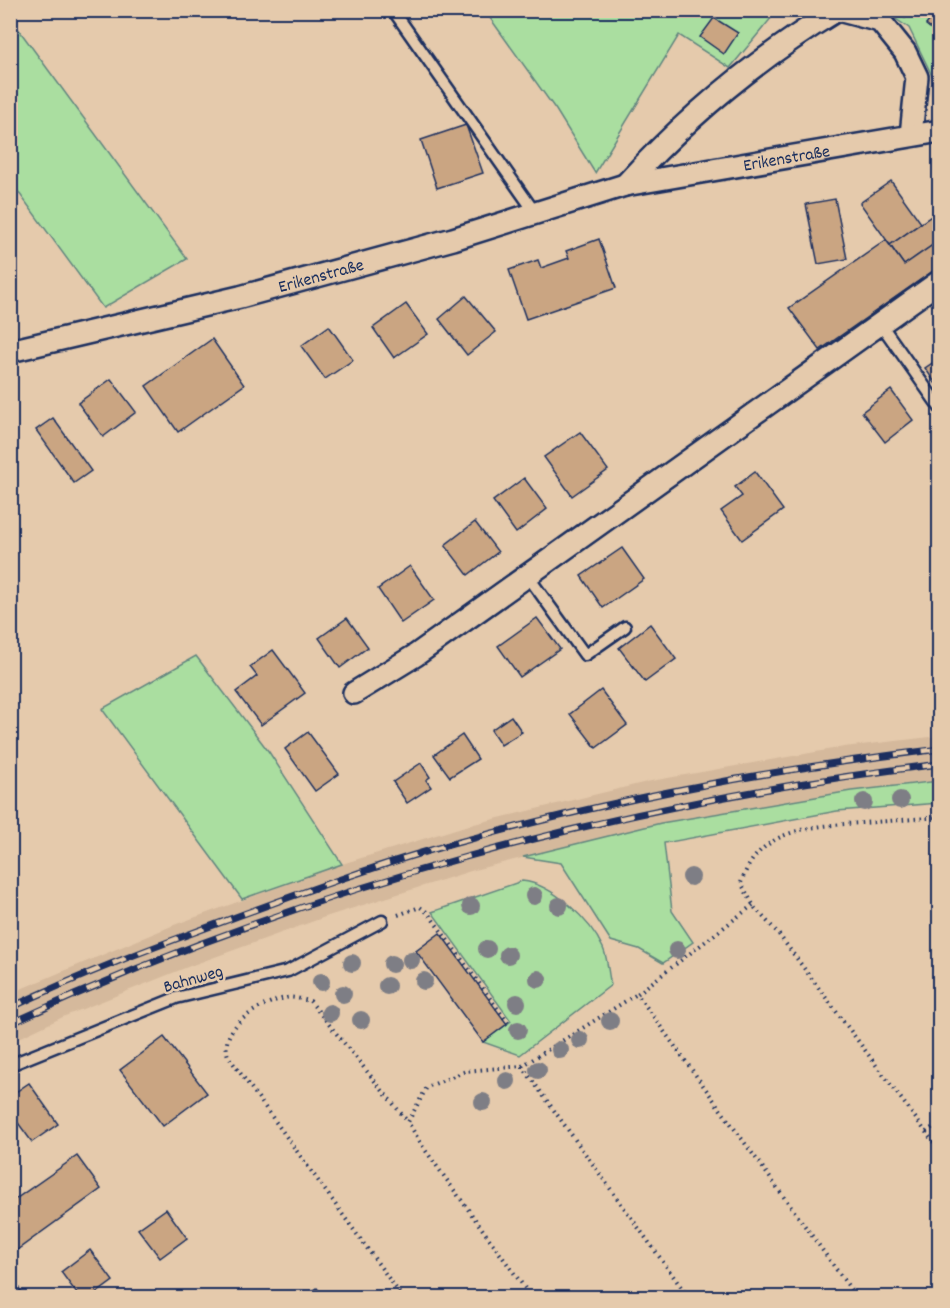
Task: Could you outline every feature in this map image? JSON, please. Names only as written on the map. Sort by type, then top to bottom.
[{"type":"street","name":"Erikenstraße","points":[[625,185],[656,151],[746,73],[791,38],[837,10],[880,21],[905,52],[917,77],[911,135]]},
{"type":"street","name":"Erikenstraße","points":[[10,351],[240,297],[537,214],[625,185],[939,131]]},
{"type":"street","points":[[354,693],[416,655],[939,281]]},
{"type":"lane","points":[[393,10],[537,214]]},
{"type":"lane","points":[[880,323],[939,408]]},
{"type":"lane","points":[[527,575],[585,655],[626,627]]},
{"type":"lane","name":"Bahnweg","points":[[10,1065],[176,998],[288,971],[382,921]]},
{"type":"path","points":[[939,818],[805,827],[768,844],[747,864],[741,883],[753,905],[777,932],[939,1151]]},
{"type":"path","points":[[408,1122],[428,1087],[466,1071],[522,1066],[637,994],[753,905]]},
{"type":"path","points":[[382,921],[420,906],[428,913],[508,1023]]},
{"type":"path","points":[[637,994],[857,1298]]},
{"type":"path","points":[[403,1298],[228,1056],[225,1048],[232,1030],[254,1011],[287,997],[310,1001],[408,1122],[423,1147],[532,1298]]},
{"type":"path","points":[[522,1066],[689,1298]]},
{"type":"path","points":[[925,1132],[939,1122]]},
{"type":"shaded area","points":[[939,736],[939,781],[851,791],[661,823],[474,870],[325,917],[190,966],[65,1016],[11,1042],[11,993],[174,925],[342,864],[462,827],[651,781],[844,747]]},
{"type":"green space","points":[[485,11],[777,11],[730,68],[679,35],[595,173],[556,110]]},
{"type":"green space","points":[[884,11],[939,11],[939,90],[909,28]]},
{"type":"green space","points":[[11,19],[187,259],[103,308],[11,182]]},
{"type":"green space","points":[[196,656],[269,752],[342,864],[242,899],[102,709]]},
{"type":"green space","points":[[939,781],[939,803],[837,811],[664,843],[672,911],[693,942],[663,963],[639,949],[611,941],[561,863],[523,857],[661,823],[851,791]]},
{"type":"green space","points":[[522,881],[546,889],[558,896],[590,927],[605,952],[611,985],[520,1055],[483,1042],[511,1021],[432,912]]},
{"type":"building","points":[[893,10],[910,10],[905,18]]},
{"type":"building","points":[[940,10],[940,36],[926,25]]},
{"type":"building","points":[[714,18],[738,33],[724,54],[700,37]]},
{"type":"building","points":[[466,125],[483,173],[437,188],[421,140]]},
{"type":"building","points":[[891,181],[921,223],[890,245],[860,203]]},
{"type":"building","points":[[835,199],[847,259],[818,264],[806,204]]},
{"type":"building","points":[[940,210],[940,240],[904,265],[890,245]]},
{"type":"building","points":[[599,239],[616,288],[526,319],[509,270],[538,260],[541,268],[569,258],[566,251]]},
{"type":"building","points":[[886,240],[904,265],[940,240],[940,266],[820,350],[789,308]]},
{"type":"building","points":[[466,296],[496,332],[467,355],[439,319]]},
{"type":"building","points":[[406,304],[428,334],[394,358],[373,328]]},
{"type":"building","points":[[329,326],[353,360],[325,379],[301,346]]},
{"type":"building","points":[[212,339],[244,385],[178,432],[146,386]]},
{"type":"building","points":[[940,358],[940,390],[925,368]]},
{"type":"building","points":[[111,379],[136,412],[103,437],[78,403]]},
{"type":"building","points":[[891,390],[913,420],[885,442],[862,412]]},
{"type":"building","points":[[53,418],[91,471],[74,483],[36,430]]},
{"type":"building","points":[[580,432],[608,470],[572,496],[544,457]]},
{"type":"building","points":[[755,472],[783,510],[742,540],[721,511],[742,496],[735,487]]},
{"type":"building","points":[[524,478],[547,509],[516,533],[493,501]]},
{"type":"building","points":[[475,522],[498,552],[468,575],[445,545]]},
{"type":"building","points":[[622,548],[644,579],[603,608],[581,576]]},
{"type":"building","points":[[410,566],[434,600],[401,623],[378,589]]},
{"type":"building","points":[[347,618],[368,647],[340,668],[319,638]]},
{"type":"building","points":[[537,618],[560,649],[520,677],[498,646]]},
{"type":"building","points":[[650,624],[676,659],[645,682],[619,648]]},
{"type":"building","points":[[273,650],[305,693],[261,725],[236,692],[257,676],[250,667]]},
{"type":"building","points":[[601,690],[627,725],[596,748],[570,714]]},
{"type":"building","points":[[511,716],[522,732],[501,745],[491,730]]},
{"type":"building","points":[[308,732],[339,774],[315,791],[285,749]]},
{"type":"building","points":[[462,735],[478,759],[450,777],[434,755]]},
{"type":"building","points":[[421,763],[430,777],[426,780],[431,787],[407,803],[393,782]]},
{"type":"building","points":[[440,933],[507,1024],[483,1042],[416,951]]},
{"type":"building","points":[[164,1037],[207,1093],[163,1126],[120,1070]]},
{"type":"building","points":[[29,1083],[58,1124],[32,1142],[16,1120],[10,1125],[10,1096]]},
{"type":"building","points":[[77,1156],[101,1189],[10,1255],[10,1203]]},
{"type":"building","points":[[166,1209],[187,1238],[160,1258],[138,1229]]},
{"type":"building","points":[[90,1250],[113,1281],[90,1298],[80,1298],[61,1272]]},
{"type":"building","points":[[16,1284],[26,1298],[10,1298],[10,1288]]},
{"type":"building","points":[[317,1288],[324,1298],[303,1298]]},
{"type":"railway","points":[[10,1008],[89,973],[169,942],[344,878],[436,849],[643,797],[820,765],[940,749]]},
{"type":"railway","points":[[10,1024],[121,975],[234,931],[348,892],[465,857],[583,827],[701,802],[820,781],[940,764]]}]
